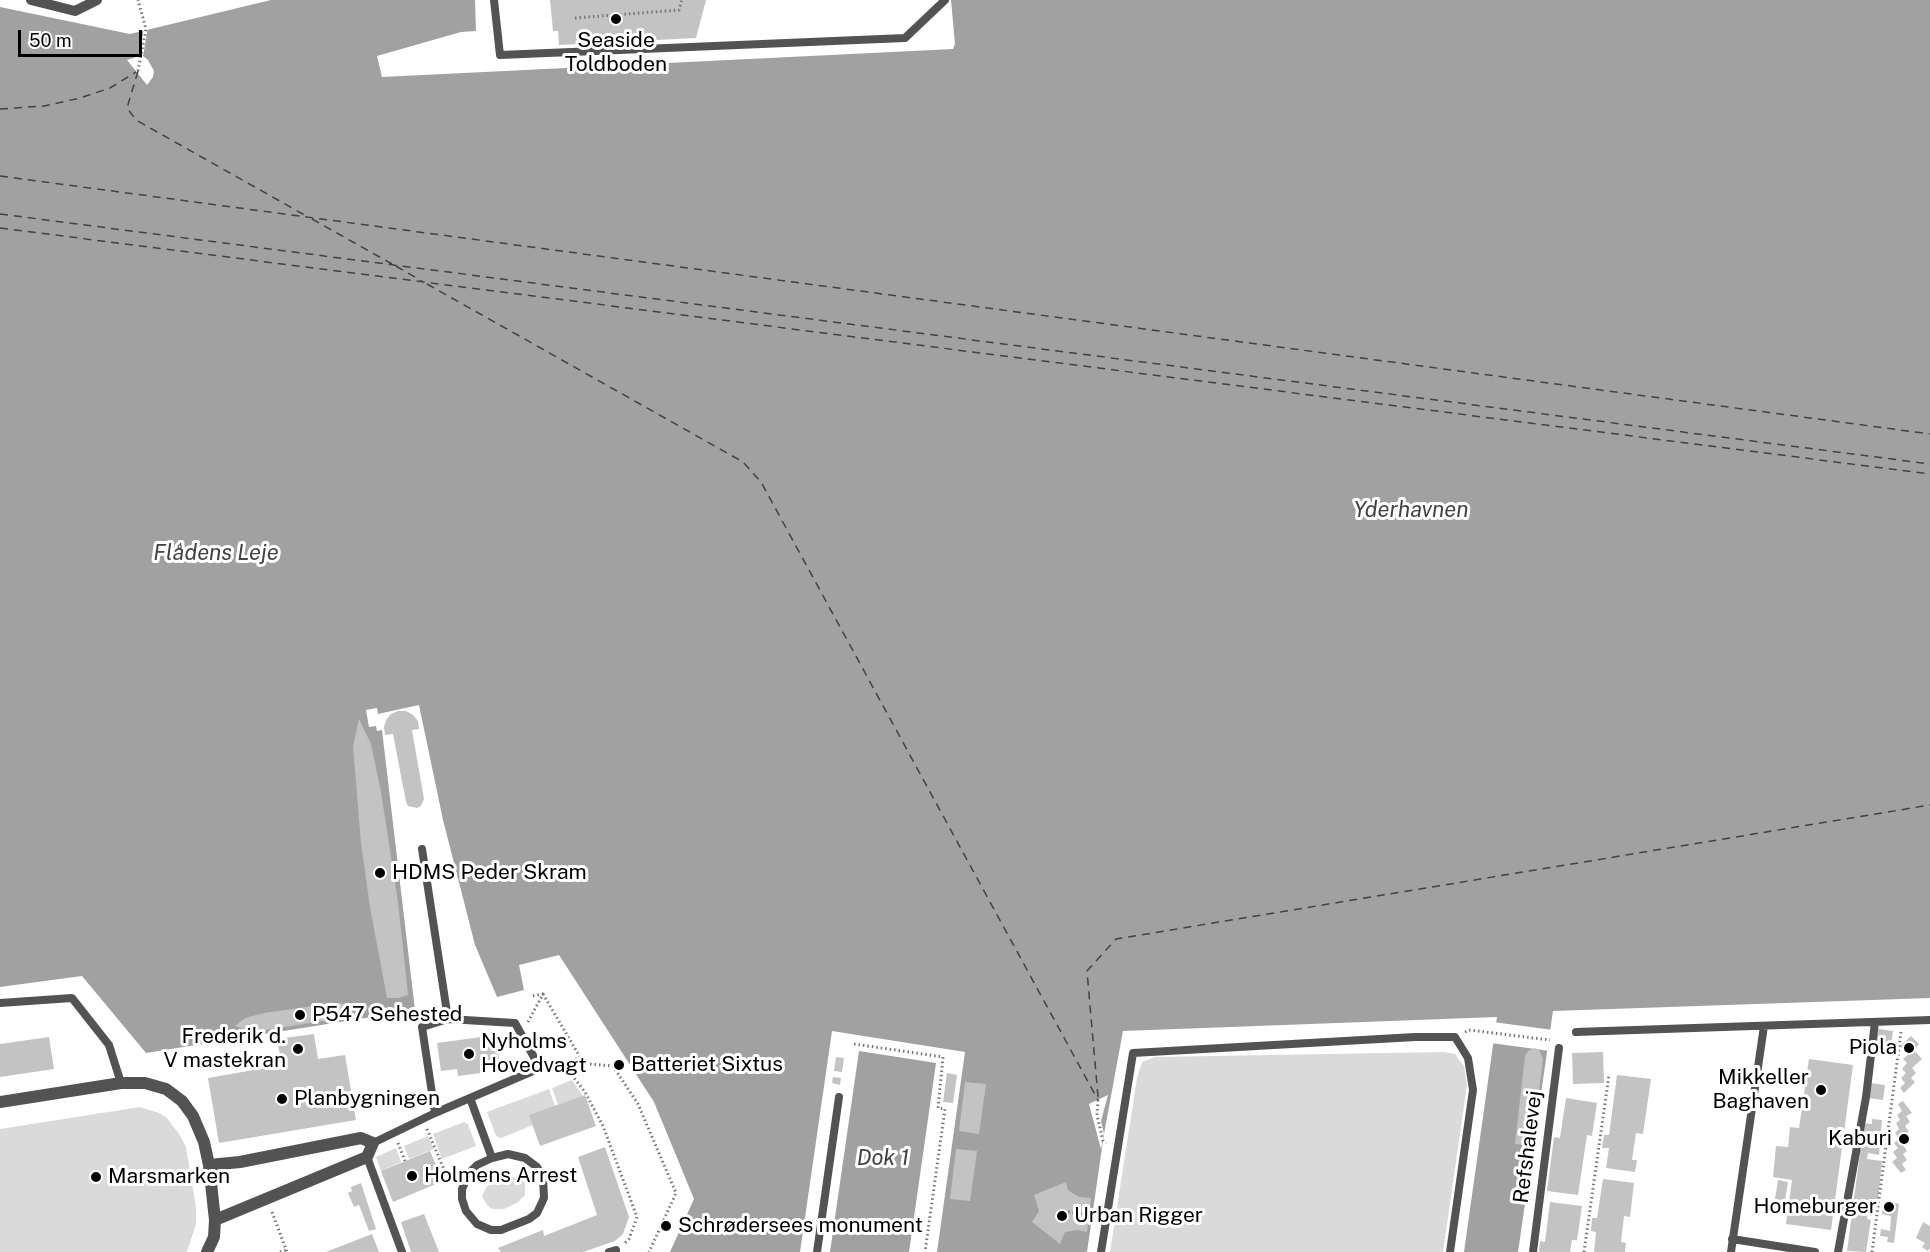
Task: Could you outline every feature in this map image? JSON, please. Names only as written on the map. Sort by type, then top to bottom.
[{"type":"street","points":[[31,0],[75,11],[97,0]]},
{"type":"street","points":[[0,1102],[121,1083],[145,1083],[166,1089],[182,1101],[193,1116],[204,1142],[215,1220],[213,1238],[207,1252]]},
{"type":"street","points":[[209,1165],[240,1162],[361,1138],[373,1143],[366,1157],[215,1220]]},
{"type":"lane","points":[[494,0],[500,56],[905,38],[945,0]]},
{"type":"lane","points":[[422,849],[448,1019]]},
{"type":"lane","points":[[0,1004],[72,998],[109,1045],[121,1083]]},
{"type":"lane","points":[[373,1143],[435,1113],[540,1068],[515,1023],[448,1019],[422,1027],[435,1113]]},
{"type":"lane","points":[[1576,1032],[1930,1020]]},
{"type":"lane","points":[[1838,1252],[1866,1097],[1875,1022]]},
{"type":"lane","points":[[1731,1252],[1764,1026]]},
{"type":"lane","points":[[1101,1252],[1133,1053],[1415,1036],[1455,1037],[1468,1058],[1473,1090],[1450,1252]]},
{"type":"lane","name":"Refshalevej","points":[[1533,1252],[1559,1047]]},
{"type":"lane","points":[[817,1252],[839,1097]]},
{"type":"lane","points":[[470,1098],[492,1158]]},
{"type":"lane","points":[[508,1154],[516,1155],[537,1167],[544,1184],[544,1198],[537,1213],[530,1220],[501,1230],[491,1230],[477,1224],[471,1218],[463,1204],[462,1189],[465,1180],[477,1165],[492,1158],[508,1154]]},
{"type":"lane","points":[[366,1157],[402,1252]]},
{"type":"lane","points":[[1732,1239],[1815,1252]]},
{"type":"path","points":[[138,0],[146,29],[138,71]]},
{"type":"path","points":[[575,18],[679,10],[682,0]]},
{"type":"path","points":[[532,996],[543,993]]},
{"type":"path","points":[[521,1033],[543,993]]},
{"type":"path","points":[[543,993],[580,1057],[589,1064],[613,1066],[638,1104],[676,1193],[650,1252]]},
{"type":"path","points":[[1872,1252],[1902,1021]]},
{"type":"path","points":[[1469,1030],[1553,1040]]},
{"type":"path","points":[[854,1044],[943,1057],[938,1108],[945,1109],[925,1252]]},
{"type":"path","points":[[554,1071],[580,1057]]},
{"type":"path","points":[[540,1068],[571,1074],[585,1092],[603,1126],[637,1217],[629,1239],[613,1251]]},
{"type":"path","points":[[1584,1252],[1610,1075]]},
{"type":"path","points":[[1098,1100],[1097,1115],[1102,1141],[1118,1150]]},
{"type":"path","points":[[423,1119],[445,1172],[465,1180]]},
{"type":"path","points":[[394,1133],[405,1161]]},
{"type":"path","points":[[267,1199],[286,1251],[280,1252]]},
{"type":"path","points":[[1068,1212],[1086,1214]]},
{"type":"shaded area","points":[[1444,1052],[1455,1054],[1464,1066],[1467,1085],[1443,1252],[1110,1252],[1137,1078],[1142,1062],[1155,1057]]},
{"type":"shaded area","points":[[572,1080],[583,1096],[558,1105],[552,1088]]},
{"type":"shaded area","points":[[549,1089],[555,1106],[533,1125],[501,1138],[496,1136],[487,1112]]},
{"type":"shaded area","name":"Marsmarken","points":[[140,1107],[167,1118],[186,1147],[196,1207],[196,1224],[187,1252],[0,1252],[0,1129]]},
{"type":"shaded area","points":[[464,1122],[468,1124],[476,1146],[442,1159],[433,1134]]},
{"type":"shaded area","points":[[428,1136],[434,1149],[409,1159],[404,1146]]},
{"type":"shaded area","points":[[396,1148],[401,1162],[381,1171],[376,1157]]},
{"type":"shaded area","points":[[510,1176],[521,1179],[525,1183],[525,1195],[517,1203],[504,1209],[492,1209],[482,1196],[486,1188],[495,1180]]},
{"type":"water","points":[[271,0],[475,0],[476,31],[461,32],[377,56],[382,77],[953,49],[955,44],[951,0],[1930,0],[1930,998],[1553,1011],[1518,1252],[1464,1252],[1497,1017],[1123,1031],[1104,1134],[1087,1252],[937,1252],[965,1052],[832,1031],[800,1252],[670,1252],[694,1199],[654,1102],[559,955],[519,965],[524,990],[497,997],[475,945],[443,820],[419,705],[378,714],[377,708],[366,710],[369,727],[376,726],[377,731],[382,730],[415,1010],[146,1053],[82,976],[0,987],[0,7],[130,34]]},
{"type":"water","name":"Dok 1","points":[[859,1051],[936,1063],[909,1252],[830,1252]]},
{"type":"pier","points":[[148,27],[143,56],[154,71],[147,85],[127,60],[139,56],[144,28]]},
{"type":"pier","points":[[1493,1022],[1553,1030],[1550,1051],[1491,1043]]},
{"type":"pier","points":[[1108,1095],[1101,1121],[1104,1134],[1101,1149],[1089,1104]]},
{"type":"building","points":[[550,0],[706,0],[696,38],[559,45],[558,31],[553,31]]},
{"type":"building","points":[[398,711],[406,711],[418,721],[419,729],[412,730],[424,799],[421,806],[417,808],[408,806],[406,802],[393,734],[385,735],[386,720]]},
{"type":"building","name":"HDMS Peder Skram","points":[[359,719],[371,744],[398,902],[408,995],[398,998],[387,998],[361,843],[353,746]]},
{"type":"building","name":"P547 Sehested","points":[[335,1003],[347,1004],[349,1013],[341,1018],[266,1030],[249,1031],[235,1026],[245,1018],[264,1013]]},
{"type":"building","points":[[1878,1029],[1893,1031],[1890,1054],[1875,1052]]},
{"type":"building","name":"Planbygningen","points":[[314,1034],[318,1059],[345,1055],[356,1120],[219,1143],[208,1078],[282,1065],[277,1039]]},
{"type":"building","name":"Nyholms Hovedvagt","points":[[496,1035],[500,1066],[481,1068],[481,1073],[458,1076],[457,1069],[441,1071],[437,1043]]},
{"type":"building","points":[[1911,1036],[1919,1044],[1914,1050],[1922,1059],[1912,1068],[1916,1073],[1911,1078],[1915,1082],[1904,1093],[1900,1088],[1905,1083],[1901,1078],[1906,1073],[1902,1069],[1907,1063],[1903,1059],[1908,1055],[1900,1046]]},
{"type":"building","points":[[49,1037],[54,1069],[0,1077],[0,1044]]},
{"type":"building","points":[[1535,1048],[1539,1050],[1543,1059],[1532,1146],[1515,1144],[1525,1056],[1528,1051]]},
{"type":"building","points":[[1603,1052],[1604,1083],[1573,1084],[1572,1053]]},
{"type":"building","points":[[836,1057],[844,1058],[842,1072],[834,1071]]},
{"type":"building","points":[[1809,1059],[1853,1065],[1831,1230],[1786,1224],[1792,1180],[1773,1177],[1776,1146],[1788,1147],[1790,1127],[1799,1128]]},
{"type":"building","points":[[947,1073],[957,1075],[953,1103],[943,1102]]},
{"type":"building","points":[[1617,1075],[1651,1079],[1643,1134],[1636,1133],[1632,1160],[1637,1160],[1635,1172],[1606,1168],[1609,1148],[1602,1148],[1604,1135],[1609,1135]]},
{"type":"building","points":[[833,1077],[841,1078],[840,1085],[832,1083]]},
{"type":"building","points":[[965,1082],[986,1084],[979,1134],[959,1131]]},
{"type":"building","points":[[1870,1083],[1885,1085],[1883,1100],[1868,1098]]},
{"type":"building","points":[[585,1095],[596,1126],[540,1146],[529,1115]]},
{"type":"building","points":[[1566,1098],[1597,1103],[1592,1136],[1587,1135],[1578,1195],[1547,1191],[1554,1137],[1560,1138]]},
{"type":"building","points":[[1903,1101],[1912,1113],[1906,1116],[1910,1122],[1905,1126],[1909,1132],[1904,1135],[1908,1141],[1903,1145],[1907,1151],[1903,1154],[1907,1160],[1902,1164],[1906,1170],[1901,1173],[1892,1162],[1897,1158],[1893,1152],[1898,1148],[1894,1143],[1899,1139],[1895,1133],[1899,1129],[1896,1123],[1900,1120],[1897,1115],[1902,1111],[1898,1104]]},
{"type":"building","points":[[1872,1119],[1882,1120],[1879,1155],[1868,1153],[1867,1159],[1882,1161],[1878,1201],[1869,1200],[1867,1219],[1871,1220],[1866,1252],[1847,1251],[1864,1123],[1872,1124]]},
{"type":"building","points":[[605,1147],[629,1217],[623,1234],[615,1241],[583,1252],[501,1252],[498,1248],[543,1230],[544,1236],[597,1215],[578,1157]]},
{"type":"building","points":[[956,1149],[977,1151],[970,1201],[950,1199]]},
{"type":"building","name":"Holmens Arrest","points":[[430,1151],[443,1181],[393,1202],[381,1171]]},
{"type":"building","points":[[1603,1179],[1634,1183],[1630,1217],[1624,1216],[1621,1242],[1626,1243],[1625,1252],[1594,1252],[1596,1232],[1591,1231],[1592,1218],[1597,1218]]},
{"type":"building","points":[[1778,1180],[1788,1182],[1784,1207],[1774,1205]]},
{"type":"building","name":"Urban Rigger","points":[[1066,1182],[1068,1190],[1079,1197],[1091,1198],[1087,1232],[1077,1230],[1065,1232],[1060,1244],[1032,1222],[1039,1211],[1034,1195]]},
{"type":"building","points":[[361,1183],[376,1229],[369,1231],[359,1205],[354,1207],[348,1193],[352,1191],[351,1187]]},
{"type":"building","points":[[1550,1202],[1582,1206],[1577,1240],[1572,1240],[1570,1252],[1539,1252],[1540,1241],[1545,1242]]},
{"type":"building","points":[[1891,1202],[1899,1204],[1894,1243],[1887,1242],[1888,1237],[1880,1236],[1881,1229],[1890,1231],[1891,1216],[1882,1214],[1883,1206]]},
{"type":"building","points":[[424,1214],[439,1252],[411,1252],[401,1222]]},
{"type":"building","points":[[1923,1222],[1930,1226],[1928,1251],[1922,1247],[1925,1243],[1916,1238]]},
{"type":"building","points":[[372,1234],[379,1252],[326,1252]]},
{"type":"ferry route","points":[[138,71],[127,108],[136,120],[308,217]]},
{"type":"ferry route","points":[[0,109],[44,106],[80,98],[110,88],[136,72]]},
{"type":"ferry route","points":[[0,176],[1930,434]]},
{"type":"ferry route","points":[[0,214],[1930,464]]},
{"type":"ferry route","points":[[312,219],[392,264]]},
{"type":"ferry route","points":[[0,228],[1930,474]]},
{"type":"ferry route","points":[[396,266],[423,282]]},
{"type":"ferry route","points":[[427,284],[743,462],[761,482],[1098,1100]]},
{"type":"ferry route","points":[[1098,1097],[1087,971],[1116,939],[1930,805]]},
{"type":"place","name":"Seaside Toldboden","points":[[616,19]]},
{"type":"place","name":"HDMS Peder Skram","points":[[380,873]]},
{"type":"place","name":"P547 Sehested","points":[[300,1015]]},
{"type":"place","name":"Piola","points":[[1909,1048]]},
{"type":"place","name":"Frederik d. V mastekran","points":[[298,1049]]},
{"type":"place","name":"Nyholms Hovedvagt","points":[[469,1054]]},
{"type":"place","name":"Batteriet Sixtus","points":[[619,1065]]},
{"type":"place","name":"Mikkeller Baghaven","points":[[1821,1090]]},
{"type":"place","name":"Planbygningen","points":[[282,1099]]},
{"type":"place","name":"Kaburi","points":[[1904,1139]]},
{"type":"place","name":"Holmens Arrest","points":[[412,1176]]},
{"type":"place","name":"Marsmarken","points":[[96,1177]]},
{"type":"place","name":"Homeburger","points":[[1889,1207]]},
{"type":"place","name":"Urban Rigger","points":[[1062,1216]]},
{"type":"place","name":"Schrødersees monument","points":[[666,1226]]},
{"type":"water label","name":"Yderhavnen","points":[[1411,510]]},
{"type":"water label","name":"Flådens Leje","points":[[216,553]]}]
